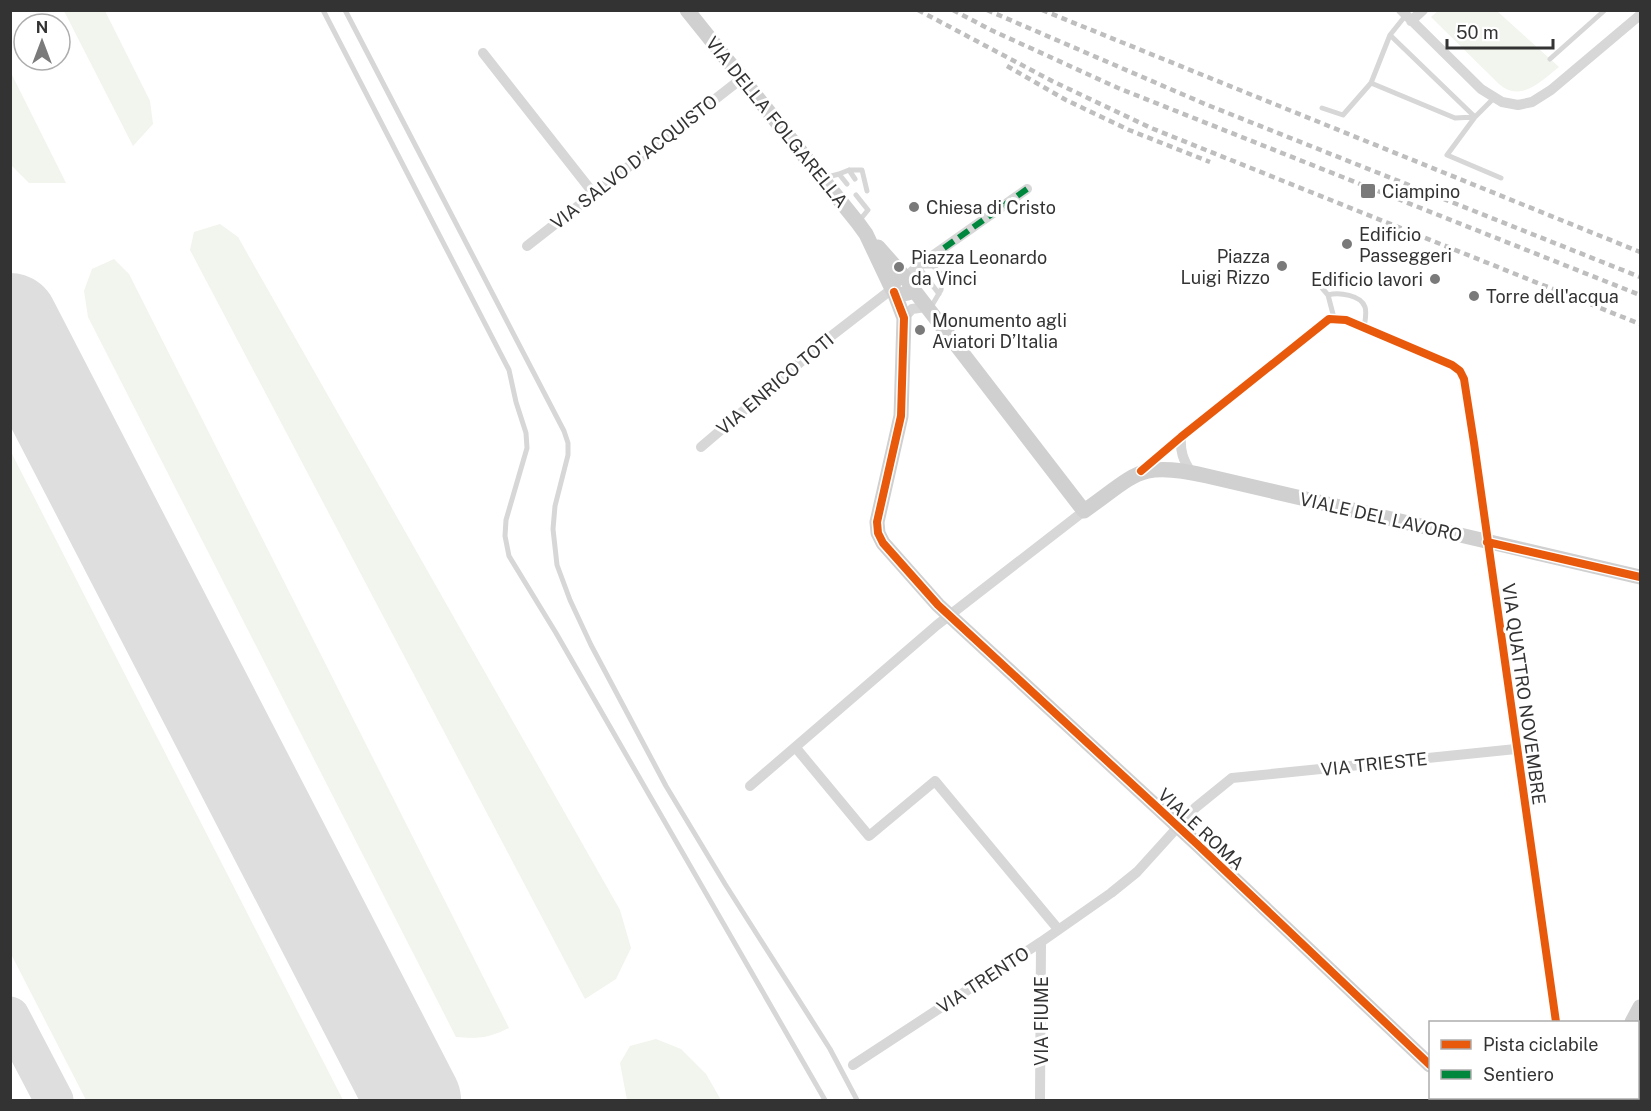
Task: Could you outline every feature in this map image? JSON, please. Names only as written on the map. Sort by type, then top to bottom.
[{"type":"street","name":"VIA DELLA FOLGARELLA","points":[[687,10],[822,179],[864,222]]},
{"type":"street","points":[[1423,10],[1406,16],[1471,81],[1494,98],[1518,105],[1540,98],[1638,20]]},
{"type":"street","points":[[483,53],[594,194]]},
{"type":"street","name":"VIA SALVO D'ACQUISTO","points":[[526,246],[741,79]]},
{"type":"street","points":[[908,282],[918,266],[1027,189]]},
{"type":"street","points":[[864,222],[927,309],[1084,512]]},
{"type":"street","points":[[864,222],[904,318],[912,309],[927,309]]},
{"type":"street","points":[[893,291],[892,283],[896,279],[908,282]]},
{"type":"street","name":"VIA ENRICO TOTI","points":[[701,447],[850,321],[893,291]]},
{"type":"street","name":"VIALE ROMA","points":[[904,318],[901,416],[877,522],[878,533],[883,543],[950,616],[1429,1063]]},
{"type":"street","points":[[750,786],[950,616],[1130,477],[1142,471],[1180,437],[1322,323],[1334,318],[1346,320],[1364,328]]},
{"type":"street","name":"VIA QUATTRO NOVEMBRE","points":[[1364,328],[1452,365],[1460,371],[1464,379],[1556,1021]]},
{"type":"street","points":[[1180,437],[1180,448],[1184,461],[1191,472]]},
{"type":"street","name":"VIALE DEL LAVORO","points":[[1142,471],[1155,468],[1191,472],[1641,577]]},
{"type":"street","points":[[796,748],[868,836],[935,781],[1058,930]]},
{"type":"street","name":"VIA TRIESTE","points":[[1232,778],[1516,749]]},
{"type":"street","name":"VIA TRENTO","points":[[853,1065],[1041,942],[1111,893],[1137,872],[1195,808],[1232,778]]},
{"type":"street","name":"VIA FIUME","points":[[1040,1101],[1041,942]]},
{"type":"street","points":[[1633,1021],[1641,1007]]},
{"type":"lane","points":[[323,10],[509,370],[526,433],[527,448],[506,520],[506,544],[509,556],[556,633],[825,1101]]},
{"type":"lane","points":[[345,10],[564,431],[568,449],[555,506],[553,539],[557,565],[591,645],[666,786],[830,1049],[857,1101]]},
{"type":"lane","points":[[1550,58],[1605,10]]},
{"type":"lane","points":[[1322,108],[1343,115],[1371,83],[1390,35],[1406,16]]},
{"type":"lane","points":[[1390,35],[1475,117]]},
{"type":"lane","points":[[1371,83],[1455,118],[1475,117]]},
{"type":"lane","points":[[1494,98],[1475,117],[1447,155],[1501,178]]},
{"type":"lane","points":[[822,179],[849,170],[862,170],[867,191],[864,189]]},
{"type":"lane","points":[[849,170],[855,179]]},
{"type":"lane","points":[[839,174],[848,184]]},
{"type":"lane","points":[[856,195],[864,222]]},
{"type":"lane","points":[[864,222],[869,203]]},
{"type":"lane","points":[[918,266],[939,294]]},
{"type":"lane","points":[[918,266],[933,266],[941,272],[944,280],[939,294],[927,309]]},
{"type":"lane","points":[[1322,288],[1328,295],[1334,318]]},
{"type":"lane","points":[[1328,295],[1339,293],[1361,301],[1366,309],[1364,328]]},
{"type":"shaded area","points":[[105,11],[150,101],[153,124],[133,146],[72,27],[72,12],[65,12]]},
{"type":"shaded area","points":[[1438,11],[1497,11],[1559,67],[1538,84],[1523,91],[1507,89],[1499,84],[1431,17]]},
{"type":"shaded area","points":[[10,73],[66,183],[29,183],[11,165]]},
{"type":"shaded area","points":[[220,224],[238,237],[620,910],[631,948],[616,979],[585,999],[190,250],[194,232]]},
{"type":"shaded area","points":[[114,259],[129,274],[509,1028],[483,1037],[456,1037],[88,317],[84,291],[92,269]]},
{"type":"shaded area","points":[[11,452],[343,1100],[86,1100],[11,954]]},
{"type":"shaded area","points":[[656,1039],[681,1049],[706,1074],[721,1100],[627,1100],[620,1063],[630,1046]]},
{"type":"taxiway","points":[[10,1016],[54,1100]]},
{"type":"runway","points":[[10,321],[413,1100]]},
{"type":"railway","points":[[918,10],[1052,81],[1151,128],[1640,324]]},
{"type":"railway","points":[[953,10],[991,30],[1118,88],[1640,295]]},
{"type":"railway","points":[[987,10],[1205,104],[1640,277]]},
{"type":"railway","points":[[1042,10],[1640,252]]},
{"type":"railway","points":[[1007,66],[1066,100],[1129,130],[1210,162]]},
{"type":"marked path","points":[[944,248],[1027,189]]},
{"type":"cycle path","points":[[894,292],[904,318],[901,416],[877,522],[878,533],[883,543],[938,605],[1197,844],[1429,1064]]},
{"type":"cycle path","points":[[1141,471],[1329,319],[1346,320],[1452,365],[1460,371],[1464,379],[1474,443],[1556,1021]]},
{"type":"cycle path","points":[[1487,542],[1640,577]]},
{"type":"place","name":"Ciampino","points":[[1368,191]]},
{"type":"place","name":"Chiesa di Cristo","points":[[914,207]]},
{"type":"place","name":"Edificio Passeggeri","points":[[1347,244]]},
{"type":"place","name":"Piazza Luigi Rizzo","points":[[1282,266]]},
{"type":"place","name":"Piazza Leonardo da Vinci","points":[[899,267]]},
{"type":"place","name":"Edificio lavori","points":[[1435,279]]},
{"type":"place","name":"Torre dell'acqua","points":[[1474,296]]},
{"type":"place","name":"Monumento agli Aviatori D’Italia","points":[[920,330]]}]
